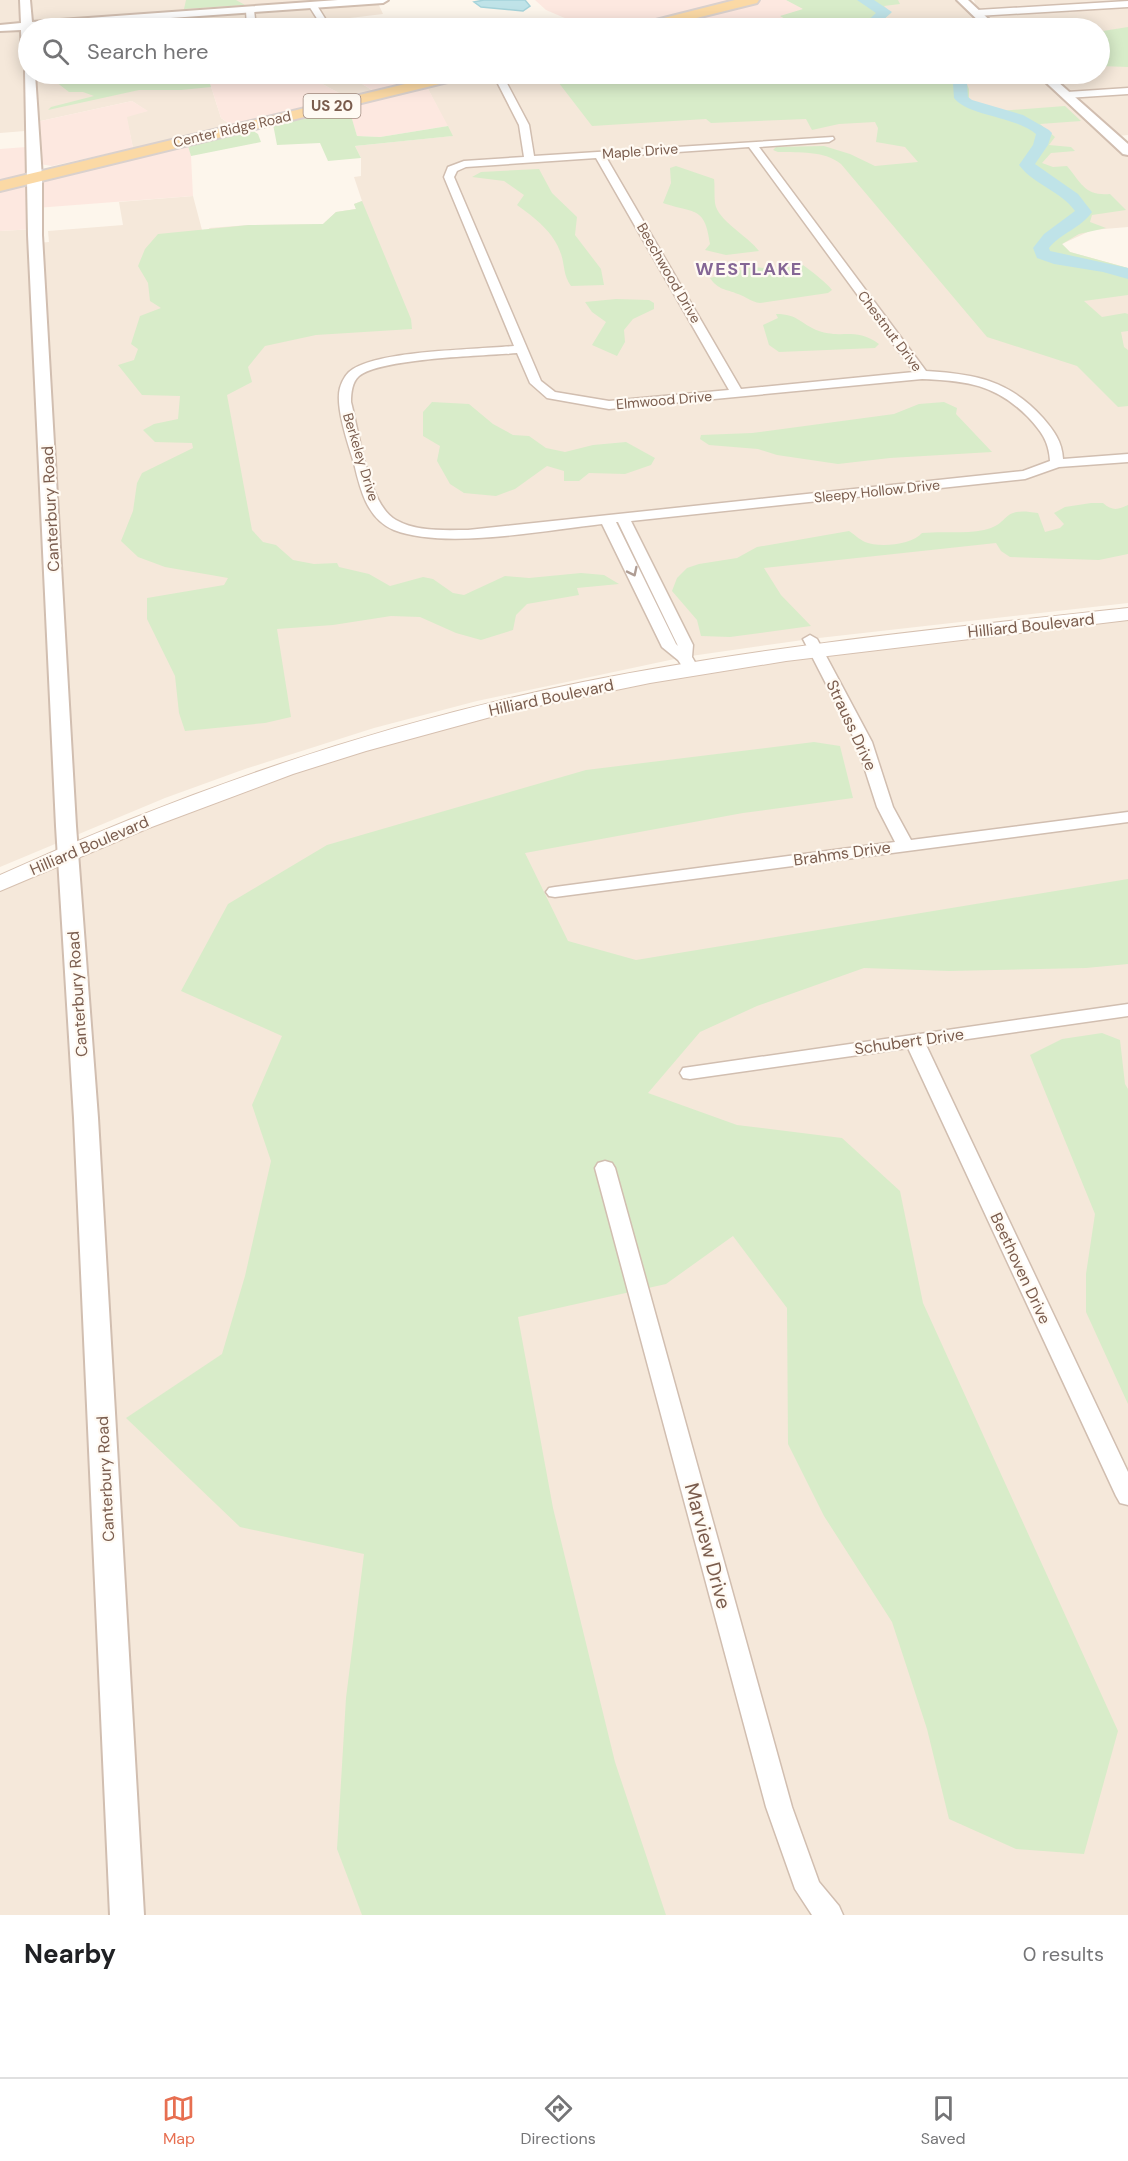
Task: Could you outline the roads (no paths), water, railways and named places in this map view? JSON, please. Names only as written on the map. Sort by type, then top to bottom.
[{"type":"main road","points":[[681,18],[752,0]]},
{"type":"main road","name":"Center Ridge Road","points":[[0,186],[423,84]]},
{"type":"main road","name":"Hilliard Boulevard","points":[[0,867],[385,739],[688,663],[1128,603]]},
{"type":"main road","name":"Hilliard Boulevard","points":[[813,645],[1128,614]]},
{"type":"main road","name":"Hilliard Boulevard","points":[[0,884],[67,846]]},
{"type":"street","points":[[25,0],[26,18]]},
{"type":"street","points":[[138,18],[383,0]]},
{"type":"street","points":[[962,0],[982,18]]},
{"type":"street","points":[[977,13],[1128,4]]},
{"type":"street","points":[[313,6],[321,18]]},
{"type":"street","points":[[250,10],[251,18]]},
{"type":"street","points":[[0,28],[18,27]]},
{"type":"street","name":"Canterbury Road","points":[[30,84],[35,178],[35,235],[67,846],[86,1118],[127,1915]]},
{"type":"street","points":[[503,84],[524,125],[529,158]]},
{"type":"street","points":[[1054,84],[1128,151]]},
{"type":"street","points":[[1067,95],[1128,91]]},
{"type":"street","name":"Maple Drive","points":[[452,169],[464,164],[529,158],[829,139]]},
{"type":"street","name":"Chestnut Drive","points":[[752,144],[922,375],[968,377],[994,384],[1021,402],[1056,441],[1057,463]]},
{"type":"street","name":"Beechwood Drive","points":[[599,154],[737,393]]},
{"type":"street","name":"Elmwood Drive","points":[[452,169],[449,177],[520,349],[536,383],[551,395],[609,405],[922,375]]},
{"type":"street","name":"Berkeley Drive","points":[[520,349],[382,363],[356,373],[344,391],[345,402],[371,499],[382,517],[402,528],[442,534],[468,534],[623,518]]},
{"type":"street","name":"Sleepy Hollow Drive","points":[[623,518],[1026,475],[1057,463],[1128,458]]},
{"type":"street","points":[[623,518],[686,645],[688,663]]},
{"type":"street","points":[[607,519],[670,647],[688,663]]},
{"type":"street","name":"Strauss Drive","points":[[813,645],[864,742],[885,807],[905,845]]},
{"type":"street","name":"Brahms Drive","points":[[555,892],[1128,817]]},
{"type":"street","name":"Schubert Drive","points":[[690,1073],[1128,1010]]},
{"type":"street","name":"Beethoven Drive","points":[[914,1040],[1128,1496]]},
{"type":"street","name":"Marview Drive","points":[[605,1168],[779,1807],[808,1889],[829,1915]]},
{"type":"water","points":[[525,0],[530,6],[523,11],[481,7],[474,2]]},
{"type":"waterway","points":[[864,0],[885,12],[878,18]]},
{"type":"waterway","points":[[960,84],[961,98],[967,103],[1008,114],[1028,122],[1044,133],[1041,145],[1027,165],[1072,198],[1084,212],[1045,242],[1041,248],[1043,254],[1054,259],[1106,267],[1128,274]]},
{"type":"district","name":"WESTLAKE","points":[[749,269]]}]
